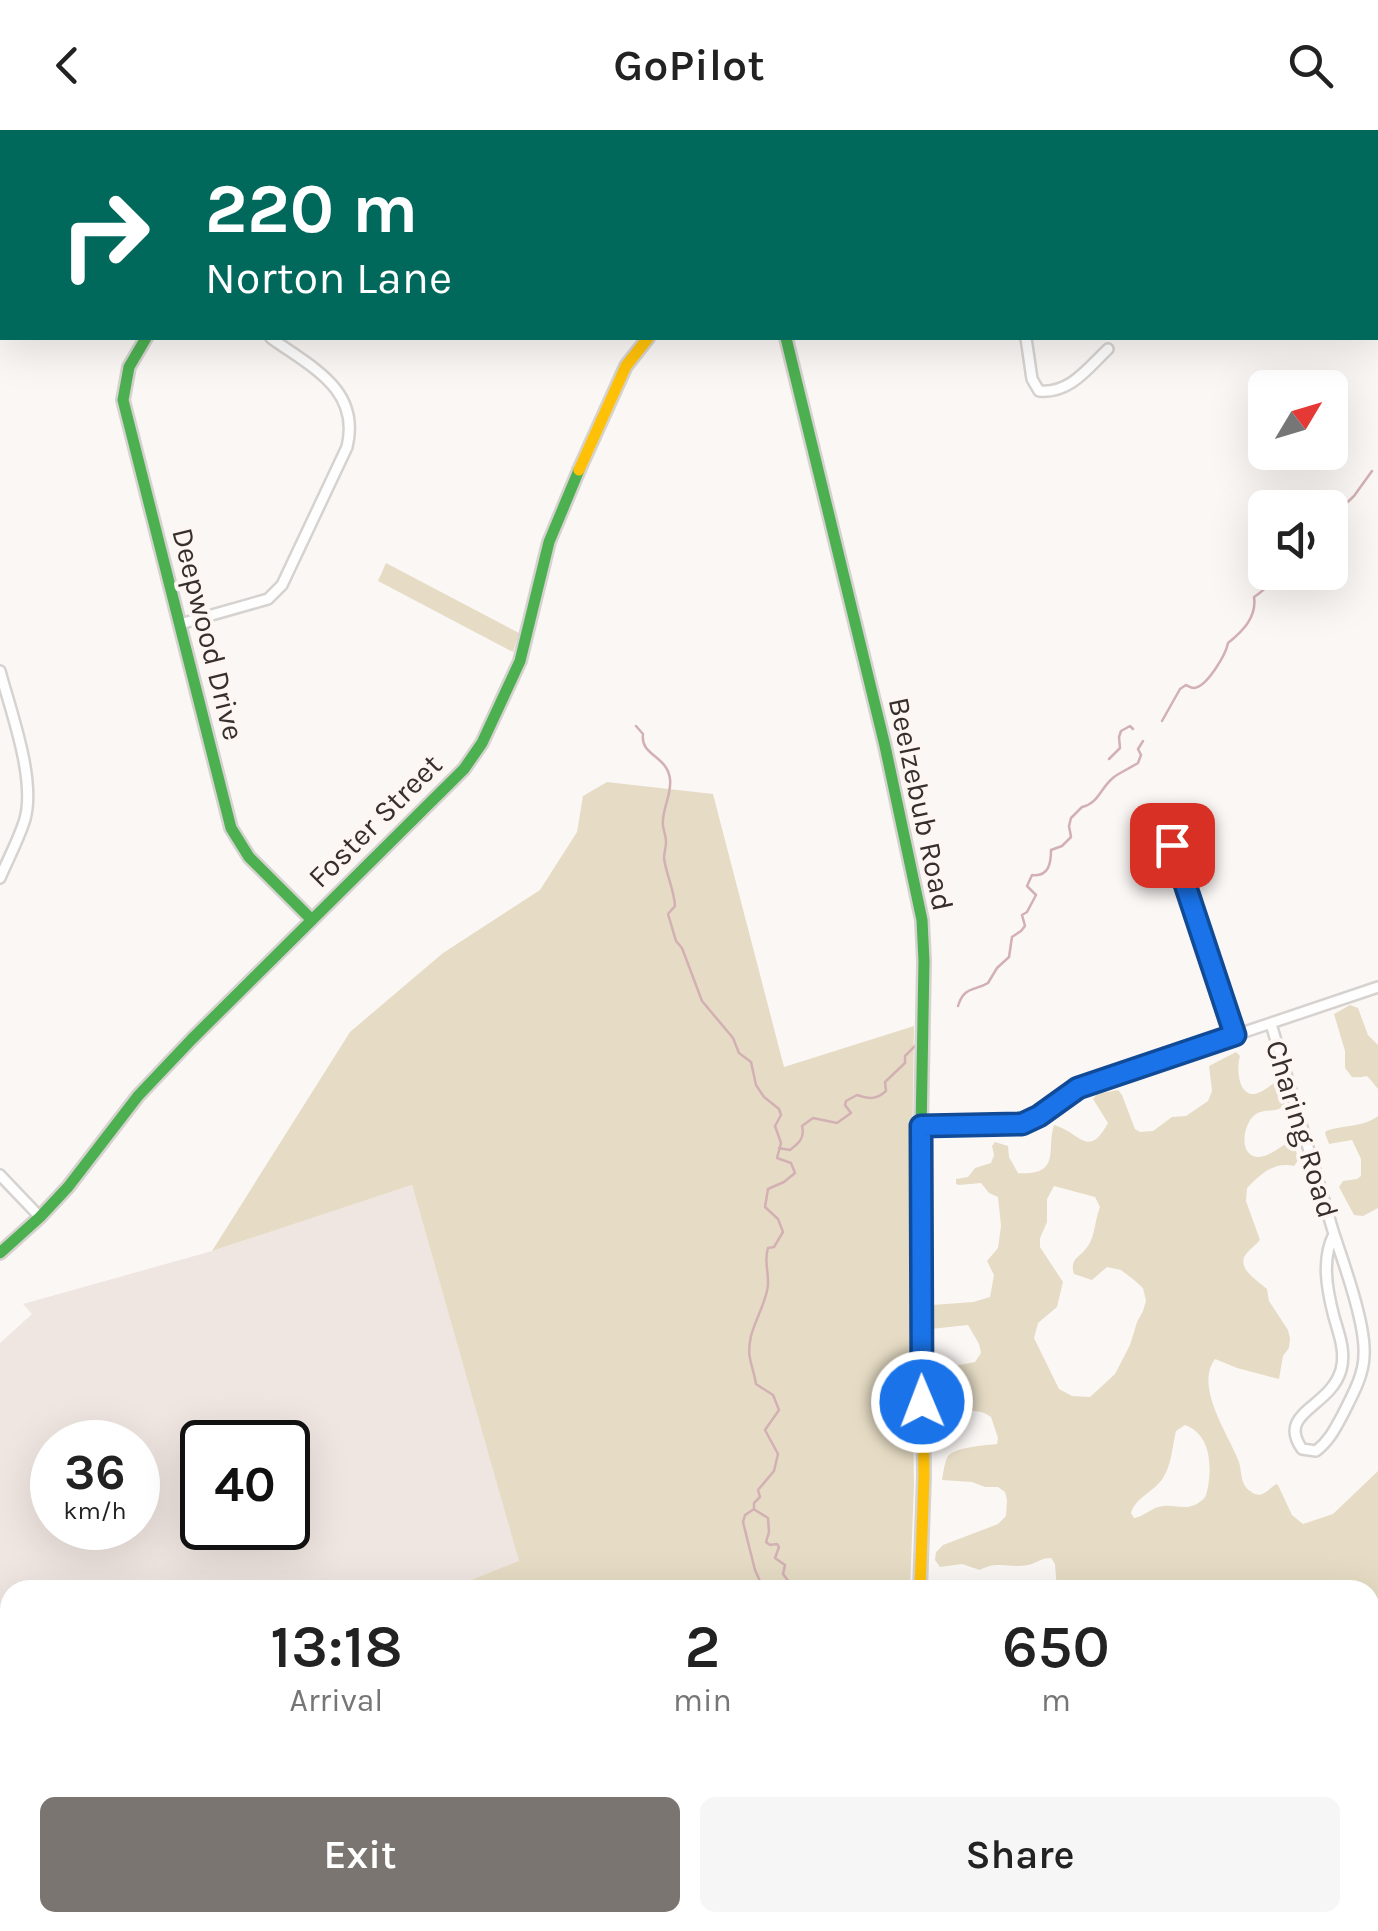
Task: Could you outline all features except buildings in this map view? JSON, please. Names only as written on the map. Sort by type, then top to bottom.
[{"type":"street","name":"Deepwood Drive","points":[[145,340],[129,363],[123,400],[232,828],[248,857],[311,919]]},
{"type":"street","points":[[180,624],[268,599],[282,585],[347,447],[351,430],[342,394],[275,340]]},
{"type":"street","name":"Foster Street","points":[[0,1253],[68,1187],[138,1096],[464,769],[482,743],[520,661],[549,542],[614,389],[646,340]]},
{"type":"street","name":"Beelzebub Road","points":[[786,340],[922,920],[924,1476],[920,1580]]},
{"type":"street","points":[[1026,340],[1032,380],[1039,391],[1052,392],[1071,384],[1108,349]]},
{"type":"street","points":[[0,671],[28,794],[25,820],[0,878]]},
{"type":"street","points":[[1172,845],[1235,1035]]},
{"type":"street","points":[[921,1126],[1022,1124],[1078,1088],[1378,987]]},
{"type":"street","name":"Charing Road","points":[[1271,1024],[1334,1234],[1364,1339],[1360,1376],[1348,1405],[1328,1442],[1316,1451],[1302,1449],[1294,1438],[1293,1426],[1330,1392],[1340,1370],[1343,1352],[1327,1280],[1327,1248],[1334,1234]]},
{"type":"street","points":[[0,1175],[40,1217]]},
{"type":"shaded area","points":[[386,563],[519,633],[513,652],[378,581]]},
{"type":"shaded area","points":[[607,782],[713,794],[784,1067],[914,1026],[910,1580],[471,1580],[519,1561],[412,1185],[212,1251],[350,1032],[443,953],[540,890],[577,832],[583,796]]},
{"type":"shaded area","points":[[1350,1005],[1358,1008],[1368,1035],[1378,1045],[1378,1089],[1368,1077],[1352,1077],[1345,1068],[1345,1051],[1334,1014]]},
{"type":"shaded area","points":[[1236,1052],[1240,1056],[1241,1084],[1247,1092],[1258,1093],[1276,1082],[1282,1088],[1285,1104],[1252,1118],[1246,1129],[1246,1147],[1253,1156],[1262,1157],[1289,1142],[1299,1159],[1294,1166],[1268,1170],[1247,1188],[1246,1201],[1260,1240],[1243,1263],[1267,1289],[1269,1301],[1290,1338],[1279,1379],[1215,1359],[1208,1383],[1215,1411],[1247,1488],[1258,1495],[1278,1485],[1292,1515],[1303,1524],[1333,1514],[1378,1471],[1378,1580],[1056,1580],[1051,1558],[1028,1565],[980,1570],[962,1564],[940,1567],[935,1560],[936,1552],[943,1545],[998,1524],[1006,1516],[1007,1500],[998,1487],[942,1480],[952,1453],[997,1444],[991,1417],[968,1411],[949,1422],[934,1422],[929,1405],[933,1366],[944,1368],[975,1362],[981,1353],[968,1325],[931,1329],[929,1308],[990,1297],[994,1275],[987,1261],[998,1248],[1001,1226],[998,1197],[981,1183],[959,1185],[956,1179],[968,1177],[975,1168],[991,1163],[995,1142],[1008,1146],[1018,1173],[1041,1170],[1050,1159],[1054,1125],[1083,1140],[1095,1140],[1108,1123],[1093,1099],[1097,1094],[1118,1090],[1135,1129],[1140,1132],[1153,1131],[1172,1117],[1186,1116],[1208,1101],[1212,1091],[1209,1066]],"holes":[[[1054,1186],[1095,1197],[1100,1207],[1090,1242],[1074,1261],[1074,1274],[1092,1280],[1107,1267],[1121,1270],[1143,1288],[1146,1301],[1115,1374],[1090,1397],[1072,1396],[1059,1389],[1034,1338],[1038,1323],[1057,1307],[1063,1282],[1040,1247],[1040,1238],[1047,1222],[1047,1199]],[[1185,1425],[1193,1429],[1207,1451],[1210,1469],[1205,1497],[1191,1506],[1159,1507],[1134,1518],[1133,1507],[1166,1473],[1176,1431]]]},
{"type":"shaded area","points":[[1378,1116],[1378,1208],[1363,1216],[1354,1215],[1339,1187],[1343,1181],[1361,1176],[1361,1159],[1352,1140],[1329,1144],[1325,1133]]},
{"type":"shaded area","points":[[412,1185],[520,1562],[470,1580],[0,1580],[0,1343],[32,1314],[23,1304],[212,1251]]},
{"type":"waterway","points":[[1348,502],[1372,471]]},
{"type":"waterway","points":[[1162,721],[1180,689],[1186,685],[1199,686],[1210,676],[1228,643],[1251,617],[1254,597],[1263,590]]},
{"type":"waterway","points":[[636,726],[670,779],[663,820],[664,858],[675,906],[668,914],[676,941],[702,1001],[733,1038],[739,1053],[751,1062],[756,1085],[764,1097],[779,1109],[781,1115],[775,1126],[781,1143],[777,1158],[791,1163],[795,1173],[768,1189],[765,1207],[778,1219],[783,1232],[774,1247],[768,1248],[768,1287],[750,1344],[756,1384],[773,1395],[779,1410],[765,1430],[778,1454],[774,1471],[758,1490],[760,1497],[743,1522],[760,1580]]},
{"type":"waterway","points":[[1109,759],[1120,748],[1121,731],[1130,726],[1133,729]]},
{"type":"waterway","points":[[958,1006],[967,992],[988,983],[1009,957],[1012,937],[1025,926],[1022,915],[1036,895],[1027,886],[1032,875],[1042,874],[1048,868],[1051,850],[1071,837],[1071,818],[1096,799],[1114,777],[1138,763],[1138,749],[1143,741]]},
{"type":"waterway","points":[[779,1148],[790,1150],[796,1145],[802,1137],[802,1126],[813,1118],[837,1123],[851,1113],[846,1101],[857,1095],[872,1098],[882,1094],[886,1091],[885,1082],[905,1063],[905,1056],[915,1046]]},
{"type":"waterway","points":[[755,1510],[768,1518],[766,1542],[779,1547],[775,1558],[785,1565],[783,1574],[788,1580]]},
{"type":"traffic: fast","points":[[145,340],[129,367],[123,400],[231,828],[249,857],[311,919]]},
{"type":"traffic: fast","points":[[786,340],[885,746],[922,920],[920,1188]]},
{"type":"traffic: fast","points":[[0,1253],[68,1187],[138,1096],[192,1039],[464,769],[482,743],[520,661],[549,542],[579,470]]},
{"type":"traffic: slow","points":[[579,470],[626,366],[646,340]]},
{"type":"traffic: slow","points":[[920,1188],[924,1476],[920,1580]]},
{"type":"route","points":[[922,1402],[921,1126],[1022,1124],[1078,1088],[1235,1035],[1172,845]]}]
